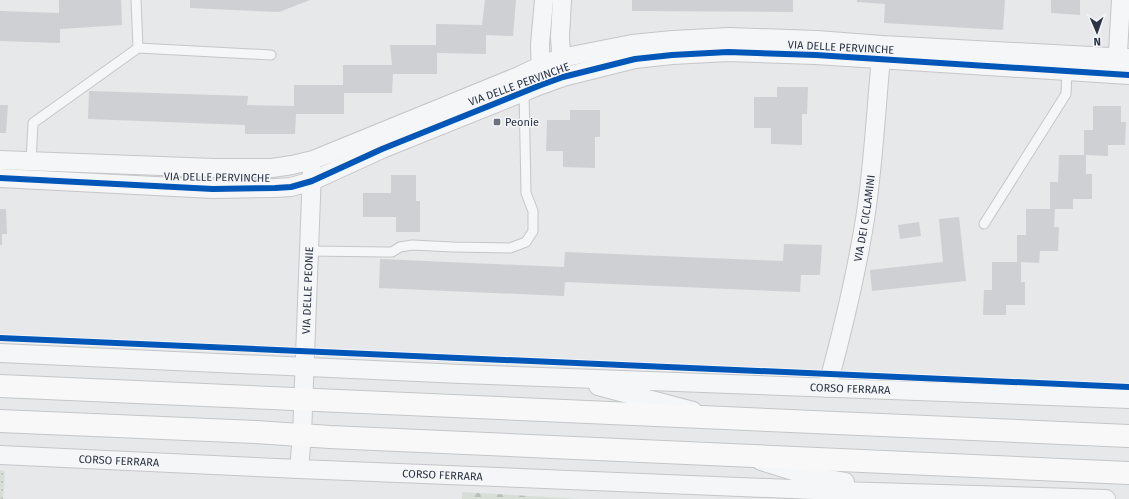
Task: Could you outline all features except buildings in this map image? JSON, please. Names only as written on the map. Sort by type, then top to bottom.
[{"type":"main road","name":"CORSO FERRARA","points":[[0,386],[1129,436]]},
{"type":"main road","name":"CORSO FERRARA","points":[[0,421],[1129,473]]},
{"type":"street","points":[[541,85],[540,44],[544,0]]},
{"type":"street","points":[[562,0],[560,37],[563,77]]},
{"type":"street","points":[[1121,0],[1123,66]]},
{"type":"street","name":"VIA DELLE PERVINCHE","points":[[0,160],[214,168],[272,168],[292,165],[313,160],[561,58],[632,44],[673,40],[729,37],[816,47],[882,52],[1123,66]]},
{"type":"street","name":"VIA DELLE PERVINCHE","points":[[0,178],[213,189],[291,187],[312,181],[382,149],[524,91],[563,77],[635,59],[672,55],[816,47]]},
{"type":"street","name":"VIA DELLE PERVINCHE","points":[[882,52],[1067,71],[1123,66]]},
{"type":"street","name":"VIA DEI CICLAMINI","points":[[827,388],[854,276],[865,219],[872,166],[882,52]]},
{"type":"street","name":"VIA DELLE PEONIE","points":[[299,469],[302,435],[313,160]]},
{"type":"street","points":[[30,180],[31,161]]},
{"type":"street","name":"CORSO FERRARA","points":[[0,353],[461,374],[1129,398]]},
{"type":"street","name":"CORSO FERRARA","points":[[572,378],[611,390],[719,418]]},
{"type":"street","name":"CORSO FERRARA","points":[[0,455],[839,495],[885,493],[1106,499]]},
{"type":"street","name":"CORSO FERRARA","points":[[743,456],[809,476],[851,483],[885,493]]},
{"type":"lane","points":[[136,0],[138,48]]},
{"type":"lane","points":[[31,161],[33,123],[138,48],[271,55]]},
{"type":"lane","points":[[984,224],[1066,94],[1067,71]]},
{"type":"lane","name":"VIA DELLE PERVINCHE","points":[[309,251],[392,252],[400,247],[412,245],[510,248],[526,242],[533,231],[532,211],[526,193],[524,91]]},
{"type":"green space","points":[[0,470],[5,471],[3,499],[0,499]]},
{"type":"green space","points":[[462,492],[579,499],[462,499]]},
{"type":"cycle path","points":[[0,178],[213,189],[291,187],[312,181],[382,149],[563,77],[635,59],[672,55],[728,52],[816,55],[1129,75]]},
{"type":"cycle path","points":[[0,338],[1129,387]]},
{"type":"place","name":"Peonie","points":[[497,122]]}]
